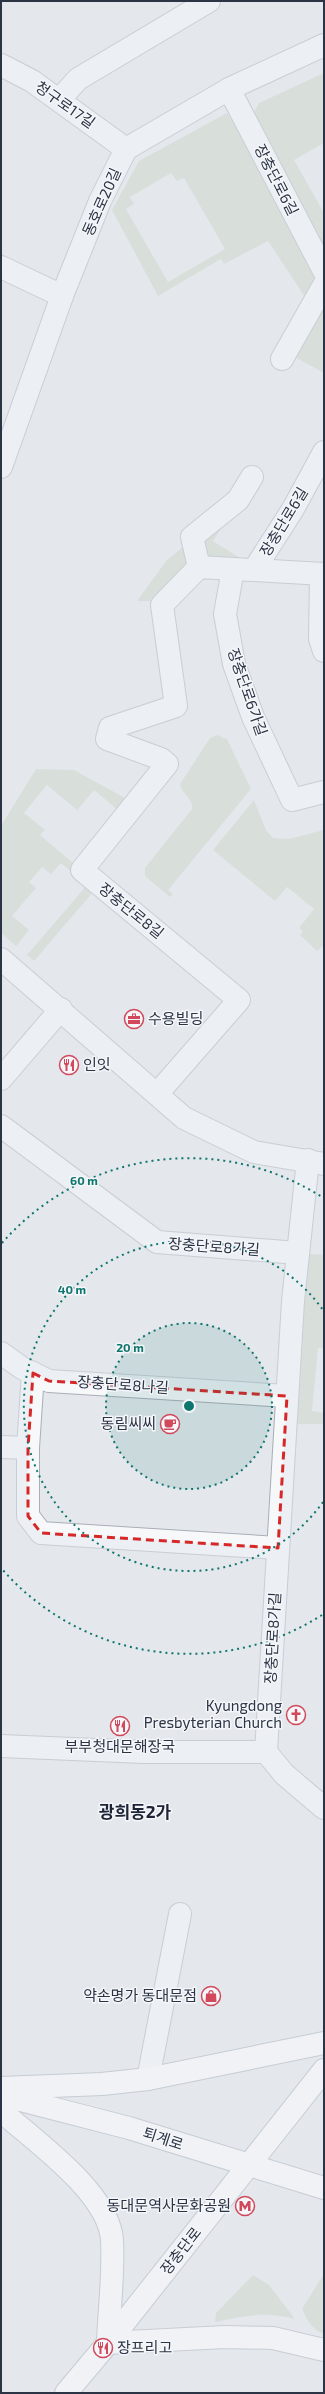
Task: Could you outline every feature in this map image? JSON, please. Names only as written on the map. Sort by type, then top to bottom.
[{"type":"main road","points":[[1,2088],[102,2084],[148,2079],[324,2043]]},
{"type":"main road","name":"장충단로","points":[[66,2393],[108,2343],[324,2070]]},
{"type":"main road","name":"퇴계로","points":[[1,2095],[128,2128],[247,2166],[324,2188]]},
{"type":"main road","points":[[1,2111],[83,2183],[98,2201],[107,2220],[112,2239],[108,2343],[225,2337],[273,2338],[324,2350]]},
{"type":"street","points":[[59,100],[78,79],[210,1]]},
{"type":"street","name":"동호로20길","points":[[1,466],[62,296],[100,201],[126,149],[229,89],[324,44]]},
{"type":"street","name":"청구로17길","points":[[1,65],[32,81],[126,149]]},
{"type":"street","name":"장충단로6길","points":[[229,89],[324,271]]},
{"type":"street","points":[[1,267],[62,296]]},
{"type":"street","points":[[282,359],[324,286]]},
{"type":"street","name":"장충단로6길","points":[[244,570],[293,509],[324,452]]},
{"type":"street","points":[[252,477],[238,500],[192,537],[199,567],[323,574],[320,640],[324,651]]},
{"type":"street","name":"장충단로8길","points":[[157,1094],[239,1000],[82,870],[167,764],[161,759],[107,739],[110,728],[176,706],[162,606],[199,567]]},
{"type":"street","name":"장충단로6가길","points":[[244,570],[225,614],[234,664],[252,717],[292,800],[324,792]]},
{"type":"street","points":[[1,959],[61,1008],[184,1118],[254,1152],[316,1162]]},
{"type":"street","points":[[1,1079],[61,1008]]},
{"type":"street","name":"장충단로8가길","points":[[1,1126],[157,1242],[298,1253]]},
{"type":"street","name":"장충단로8가길","points":[[266,1752],[293,1301],[298,1253],[316,1162]]},
{"type":"street","name":"장충단로8나길","points":[[1,1353],[22,1368],[49,1381],[287,1396]]},
{"type":"street","points":[[33,1373],[28,1448],[28,1516],[41,1533],[278,1548]]},
{"type":"street","points":[[1,1447],[28,1448]]},
{"type":"street","points":[[1,1746],[144,1752],[266,1752],[284,1774],[324,1808]]},
{"type":"street","points":[[148,2079],[180,1914]]},
{"type":"highlighted area","points":[[33,1373],[49,1381],[287,1396],[278,1548],[41,1533],[28,1516],[28,1448]]},
{"type":"green space","points":[[324,73],[324,143],[294,160],[324,213],[324,247],[252,116],[259,103]]},
{"type":"green space","points":[[227,113],[236,127],[243,129],[319,273],[305,297],[268,241],[224,264],[221,259],[158,296],[112,210],[139,161]],"holes":[[[171,173],[177,181],[184,178],[225,249],[168,282],[126,209],[134,204],[130,197]]]},
{"type":"green space","points":[[324,292],[324,373],[291,355]]},
{"type":"green space","points":[[234,508],[213,541],[248,563],[200,562],[196,537]]},
{"type":"green space","points":[[190,541],[194,561],[160,601],[137,601],[167,560]]},
{"type":"green space","points":[[217,735],[227,739],[251,789],[168,890],[173,894],[170,897],[145,876],[145,868],[192,809],[191,802],[180,784],[210,738]]},
{"type":"green space","points":[[36,769],[74,770],[127,799],[119,811],[94,790],[77,810],[47,785],[24,813],[45,830],[40,835],[99,885],[34,961],[27,955],[87,885],[61,863],[51,874],[42,867],[29,882],[36,888],[12,916],[29,930],[16,946],[1,933],[1,826]]},
{"type":"green space","points":[[254,800],[266,830],[273,838],[289,839],[324,830],[324,945],[317,951],[300,935],[303,931],[299,928],[314,909],[287,887],[275,901],[213,850]]},
{"type":"green space","points":[[298,1253],[324,1255],[324,1348],[318,1348],[312,1411],[324,1413],[324,1424],[285,1424]]},
{"type":"green space","points":[[324,2274],[324,2334],[316,2330],[310,2324],[302,2309]]},
{"type":"green space","points":[[253,2275],[269,2285],[295,2319],[274,2315],[255,2315],[215,2322],[216,2313]]},
{"type":"place","name":"수용빌딩","points":[[134,1019]]},
{"type":"place","name":"인잇","points":[[69,1065]]},
{"type":"place","name":"동림씨씨","points":[[170,1424]]},
{"type":"place","name":"Kyungdong Presbyterian Church","points":[[296,1715]]},
{"type":"place","name":"부부청대문해장국","points":[[120,1726]]},
{"type":"place","name":"약손명가 동대문점","points":[[211,1996]]},
{"type":"place","name":"동대문역사문화공원","points":[[245,2206]]},
{"type":"place","name":"장프리고","points":[[103,2348]]},
{"type":"district","name":"광희동2가","points":[[135,1812]]}]
